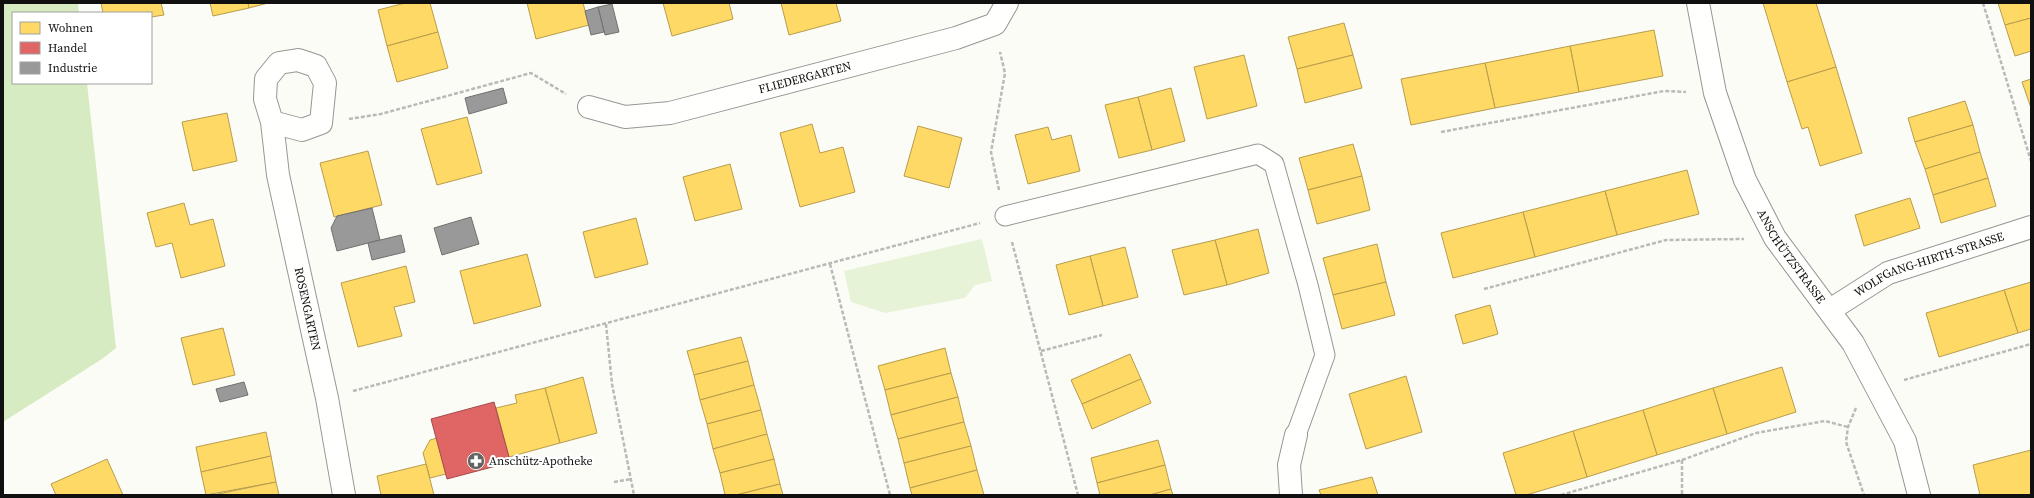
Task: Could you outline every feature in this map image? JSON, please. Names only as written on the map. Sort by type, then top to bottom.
[{"type":"street","points":[[995,24],[1007,3]]},
{"type":"street","name":"ANSCHÜTZSTRASSE","points":[[1698,3],[1715,94],[1745,180],[1775,238],[1830,310],[1853,343],[1905,441],[1919,495]]},
{"type":"street","name":"FLIEDERGARTEN","points":[[589,107],[625,117],[670,112],[956,38],[995,24]]},
{"type":"street","name":"ROSENGARTEN","points":[[321,123],[325,83],[316,66],[298,60],[279,64],[266,78],[265,99],[272,122],[278,175],[327,398],[344,495]]},
{"type":"street","points":[[272,122],[302,130],[321,123]]},
{"type":"street","name":"WOLFGANG-HIRTH-STRASSE","points":[[1830,310],[1888,273],[2031,227]]},
{"type":"street","points":[[1291,495],[1289,465],[1296,435]]},
{"type":"lane","points":[[1005,216],[1258,154],[1274,164],[1308,285],[1325,355],[1296,435]]},
{"type":"path","points":[[1983,3],[2031,161]]},
{"type":"path","points":[[995,24],[1005,73],[991,152],[1005,216],[1078,495]]},
{"type":"path","points":[[321,123],[381,114],[531,72],[589,107]]},
{"type":"path","points":[[1441,132],[1664,91],[1715,94]]},
{"type":"path","points":[[327,398],[1005,216]]},
{"type":"path","points":[[1484,289],[1666,240],[1775,238]]},
{"type":"path","points":[[830,264],[890,495]]},
{"type":"path","points":[[606,324],[612,384],[634,495]]},
{"type":"path","points":[[1040,351],[1102,335]]},
{"type":"path","points":[[1864,495],[1846,442],[1848,427],[1861,396],[1876,387],[2031,344]]},
{"type":"path","points":[[1561,495],[1682,460],[1756,433],[1825,421],[1848,427]]},
{"type":"path","points":[[1682,460],[1682,495]]},
{"type":"path","points":[[614,482],[631,479]]},
{"type":"green space","points":[[3,3],[78,3],[79,12],[12,12],[12,84],[87,84],[116,348],[102,359],[3,422]]},
{"type":"green space","points":[[982,239],[992,281],[975,285],[965,298],[885,313],[851,302],[844,271]]},
{"type":"building: Wohnen","points":[[101,3],[161,3],[164,15],[152,17],[152,12],[103,12]]},
{"type":"building: Wohnen","points":[[210,3],[248,3],[249,8],[213,16]]},
{"type":"building: Wohnen","points":[[248,3],[268,3],[249,8]]},
{"type":"building: Wohnen","points":[[405,3],[430,3],[438,32],[387,46],[378,10]]},
{"type":"building: Wohnen","points":[[527,3],[583,3],[589,25],[536,39]]},
{"type":"building: Wohnen","points":[[663,3],[729,3],[733,19],[672,36]]},
{"type":"building: Wohnen","points":[[781,3],[836,3],[841,21],[789,35]]},
{"type":"building: Wohnen","points":[[1763,3],[1816,3],[1836,67],[1787,82]]},
{"type":"building: Wohnen","points":[[1998,3],[2031,3],[2031,18],[2005,25]]},
{"type":"building: Wohnen","points":[[2031,18],[2031,51],[2015,56],[2005,25]]},
{"type":"building: Wohnen","points":[[1344,23],[1353,55],[1297,69],[1288,37]]},
{"type":"building: Wohnen","points":[[1654,30],[1663,76],[1579,92],[1570,46]]},
{"type":"building: Wohnen","points":[[438,32],[448,68],[397,82],[387,46]]},
{"type":"building: Wohnen","points":[[1570,46],[1579,92],[1495,108],[1485,63]]},
{"type":"building: Wohnen","points":[[1244,55],[1257,106],[1207,119],[1194,67]]},
{"type":"building: Wohnen","points":[[1353,55],[1362,88],[1305,103],[1297,69]]},
{"type":"building: Wohnen","points":[[1485,63],[1495,108],[1411,125],[1401,79]]},
{"type":"building: Wohnen","points":[[1836,67],[1862,153],[1820,166],[1808,127],[1802,129],[1787,82]]},
{"type":"building: Wohnen","points":[[2031,79],[2031,108],[2022,82]]},
{"type":"building: Wohnen","points":[[1171,88],[1185,141],[1152,150],[1138,97]]},
{"type":"building: Wohnen","points":[[1138,97],[1152,150],[1119,158],[1105,105]]},
{"type":"building: Wohnen","points":[[1965,101],[1973,125],[1915,142],[1908,118]]},
{"type":"building: Wohnen","points":[[227,113],[237,161],[193,171],[182,122]]},
{"type":"building: Wohnen","points":[[467,117],[482,173],[437,185],[421,129]]},
{"type":"building: Wohnen","points":[[812,124],[820,153],[843,147],[855,192],[800,207],[780,133]]},
{"type":"building: Wohnen","points":[[1973,125],[1980,152],[1925,169],[1915,142]]},
{"type":"building: Wohnen","points":[[918,126],[962,138],[949,188],[904,176]]},
{"type":"building: Wohnen","points":[[1048,127],[1052,140],[1071,135],[1080,171],[1028,184],[1015,135]]},
{"type":"building: Wohnen","points":[[1353,144],[1362,176],[1308,190],[1299,158]]},
{"type":"building: Wohnen","points":[[368,151],[382,205],[334,217],[320,163]]},
{"type":"building: Wohnen","points":[[1980,152],[1988,178],[1933,195],[1925,169]]},
{"type":"building: Wohnen","points":[[730,164],[742,209],[695,221],[683,177]]},
{"type":"building: Wohnen","points":[[1687,170],[1699,214],[1617,235],[1605,191]]},
{"type":"building: Wohnen","points":[[1362,176],[1370,210],[1317,224],[1308,190]]},
{"type":"building: Wohnen","points":[[1988,178],[1996,206],[1941,223],[1933,195]]},
{"type":"building: Wohnen","points":[[1605,191],[1617,235],[1535,257],[1523,212]]},
{"type":"building: Wohnen","points":[[1910,198],[1920,228],[1864,246],[1855,215]]},
{"type":"building: Wohnen","points":[[184,203],[190,225],[213,219],[225,266],[181,278],[172,243],[156,247],[147,213]]},
{"type":"building: Wohnen","points":[[1523,212],[1535,257],[1453,278],[1441,233]]},
{"type":"building: Wohnen","points":[[636,218],[648,264],[595,278],[583,232]]},
{"type":"building: Wohnen","points":[[1258,229],[1269,273],[1227,285],[1215,240]]},
{"type":"building: Wohnen","points":[[1215,240],[1227,285],[1184,295],[1172,250]]},
{"type":"building: Wohnen","points":[[1377,244],[1386,282],[1333,295],[1323,258]]},
{"type":"building: Wohnen","points":[[1125,247],[1138,297],[1103,306],[1090,256]]},
{"type":"building: Wohnen","points":[[527,254],[541,306],[474,324],[460,271]]},
{"type":"building: Wohnen","points":[[1090,256],[1103,306],[1069,315],[1056,265]]},
{"type":"building: Wohnen","points":[[406,266],[415,302],[394,307],[402,336],[358,347],[341,283]]},
{"type":"building: Wohnen","points":[[1386,282],[1395,315],[1342,329],[1333,295]]},
{"type":"building: Wohnen","points":[[2031,282],[2031,329],[2018,333],[2004,290]]},
{"type":"building: Wohnen","points":[[2004,290],[2018,333],[1939,357],[1926,313]]},
{"type":"building: Wohnen","points":[[1490,305],[1498,334],[1463,344],[1455,315]]},
{"type":"building: Wohnen","points":[[223,328],[235,375],[193,385],[181,338]]},
{"type":"building: Wohnen","points":[[741,337],[748,361],[694,375],[687,351]]},
{"type":"building: Wohnen","points":[[945,348],[951,373],[885,390],[878,366]]},
{"type":"building: Wohnen","points":[[1130,354],[1141,379],[1082,404],[1071,380]]},
{"type":"building: Wohnen","points":[[748,361],[754,385],[700,400],[694,375]]},
{"type":"building: Wohnen","points":[[1782,367],[1796,412],[1727,434],[1713,388]]},
{"type":"building: Wohnen","points":[[951,373],[958,397],[891,415],[885,390]]},
{"type":"building: Wohnen","points":[[1406,376],[1422,432],[1366,449],[1349,394]]},
{"type":"building: Wohnen","points":[[583,377],[597,433],[560,443],[545,388]]},
{"type":"building: Wohnen","points":[[1141,379],[1151,403],[1092,429],[1082,404]]},
{"type":"building: Wohnen","points":[[754,385],[761,410],[707,424],[700,400]]},
{"type":"building: Wohnen","points":[[545,388],[560,443],[509,457],[496,408],[517,403],[515,395]]},
{"type":"building: Wohnen","points":[[1713,388],[1727,434],[1657,455],[1643,410]]},
{"type":"building: Wohnen","points":[[958,397],[964,422],[898,439],[891,415]]},
{"type":"building: Wohnen","points":[[761,410],[767,434],[713,449],[707,424]]},
{"type":"building: Wohnen","points":[[1643,410],[1657,455],[1587,477],[1573,431]]},
{"type":"building: Wohnen","points":[[964,422],[971,446],[904,463],[898,439]]},
{"type":"building: Wohnen","points":[[1573,431],[1587,477],[1526,495],[1516,495],[1503,453]]},
{"type":"building: Wohnen","points":[[266,432],[271,456],[201,472],[196,447]]},
{"type":"building: Wohnen","points":[[767,434],[774,459],[720,473],[713,449]]},
{"type":"building: Wohnen","points":[[437,438],[446,474],[430,478],[423,453],[430,440]]},
{"type":"building: Wohnen","points":[[1158,440],[1165,465],[1097,483],[1091,458]]},
{"type":"building: Wohnen","points":[[971,446],[977,470],[910,488],[904,463]]},
{"type":"building: Wohnen","points":[[2031,450],[2031,495],[1980,495],[1973,465]]},
{"type":"building: Wohnen","points":[[271,456],[276,482],[206,495],[201,472]]},
{"type":"building: Wohnen","points":[[107,459],[123,495],[56,495],[51,484]]},
{"type":"building: Wohnen","points":[[774,459],[780,484],[736,495],[725,495],[720,473]]},
{"type":"building: Wohnen","points":[[426,464],[434,495],[381,495],[377,476]]},
{"type":"building: Wohnen","points":[[1165,465],[1171,489],[1150,495],[1100,495],[1097,483]]},
{"type":"building: Wohnen","points":[[977,470],[984,495],[912,495],[910,488]]},
{"type":"building: Wohnen","points":[[1372,477],[1378,495],[1321,495],[1319,490]]},
{"type":"building: Wohnen","points":[[276,482],[279,495],[213,495]]},
{"type":"building: Wohnen","points":[[780,484],[783,495],[736,495]]},
{"type":"building: Wohnen","points":[[1171,489],[1173,495],[1150,495]]},
{"type":"building: Handel","points":[[494,402],[509,457],[494,461],[496,466],[447,479],[431,419]]},
{"type":"building: Industrie","points":[[612,4],[619,32],[605,35],[598,7]]},
{"type":"building: Industrie","points":[[598,7],[604,32],[591,35],[585,11]]},
{"type":"building: Industrie","points":[[503,88],[507,103],[469,114],[465,98]]},
{"type":"building: Industrie","points":[[372,208],[380,240],[337,251],[331,228],[337,216]]},
{"type":"building: Industrie","points":[[471,217],[479,244],[442,255],[434,228]]},
{"type":"building: Industrie","points":[[401,235],[405,252],[372,260],[368,243]]},
{"type":"building: Industrie","points":[[244,382],[248,395],[220,402],[216,389]]},
{"type":"place","name":"Anschütz-Apotheke","points":[[476,461]]}]
